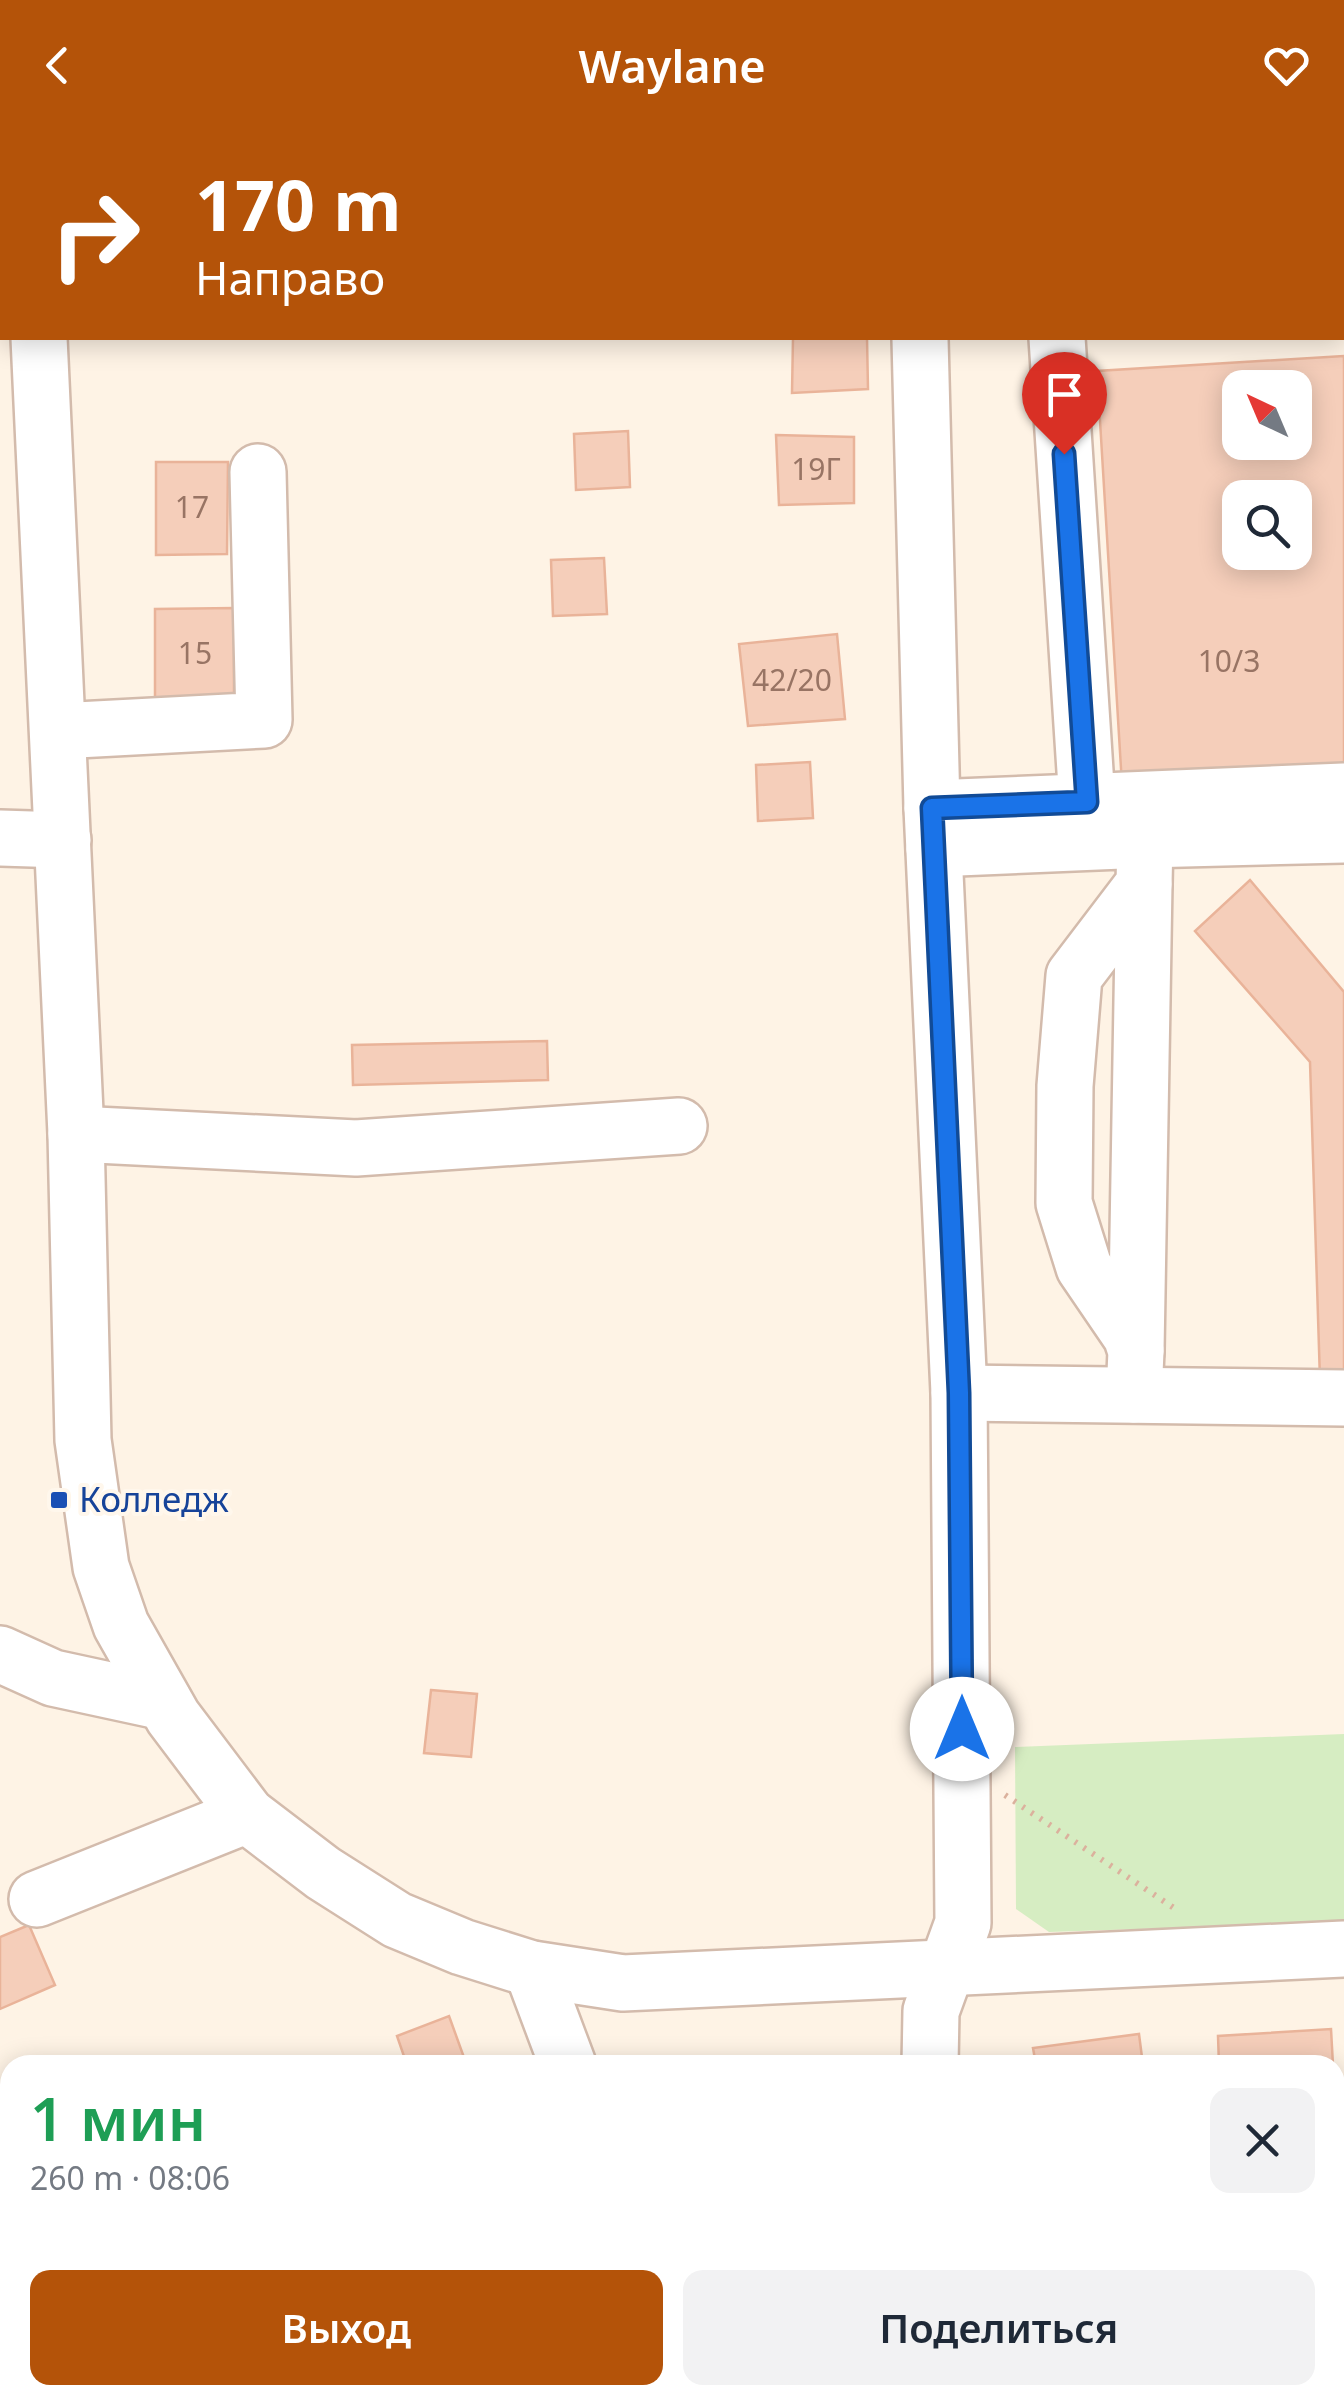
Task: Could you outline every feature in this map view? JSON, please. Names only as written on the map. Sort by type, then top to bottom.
[{"type":"street","points":[[39,340],[64,840],[84,1440],[101,1568],[121,1625],[164,1702],[247,1815],[324,1873],[397,1920],[532,1969],[623,1983],[1344,1948]]},
{"type":"street","points":[[920,340],[933,829],[959,1393],[963,1923],[931,2011],[930,2055]]},
{"type":"street","points":[[1056,340],[1087,802]]},
{"type":"street","points":[[58,731],[264,720],[258,472]]},
{"type":"street","points":[[933,829],[1087,802],[1344,791]]},
{"type":"street","points":[[933,829],[1144,862],[1344,836]]},
{"type":"street","points":[[0,838],[64,840]]},
{"type":"street","points":[[1135,1373],[1144,862]]},
{"type":"street","points":[[1135,1373],[1132,1336],[1084,1267],[1064,1204],[1065,1086],[1074,976],[1144,862]]},
{"type":"street","points":[[76,1134],[356,1148],[679,1126]]},
{"type":"street","points":[[959,1393],[1135,1373],[1344,1398]]},
{"type":"street","points":[[0,1654],[53,1678],[164,1702]]},
{"type":"street","points":[[0,1694],[92,1707],[164,1702]]},
{"type":"street","points":[[37,1899],[247,1815]]},
{"type":"street","points":[[532,1969],[564,2055]]},
{"type":"path","points":[[962,1766],[1240,1953]]},
{"type":"green space","points":[[1344,1734],[1344,1922],[1049,1932],[1016,1909],[1015,1747]]},
{"type":"building","points":[[793,340],[867,340],[868,389],[792,393]]},
{"type":"building","points":[[1344,356],[1344,771],[1122,785],[1097,371]]},
{"type":"building","points":[[628,431],[630,487],[576,490],[574,434]]},
{"type":"building","points":[[776,435],[854,437],[854,503],[779,505]]},
{"type":"building","points":[[156,462],[228,462],[227,554],[156,555]]},
{"type":"building","points":[[604,558],[607,614],[553,616],[551,560]]},
{"type":"building","points":[[234,608],[234,698],[155,699],[155,609]]},
{"type":"building","points":[[837,634],[845,719],[748,726],[739,644]]},
{"type":"building","points":[[810,762],[813,818],[758,821],[756,765]]},
{"type":"building","points":[[1250,880],[1344,992],[1344,1380],[1320,1380],[1310,1062],[1195,931]]},
{"type":"building","points":[[547,1041],[548,1080],[353,1085],[352,1045]]},
{"type":"building","points":[[431,1690],[477,1694],[471,1757],[424,1753]]},
{"type":"building","points":[[29,1925],[55,1985],[0,2009],[0,1937]]},
{"type":"building","points":[[449,2016],[463,2055],[404,2055],[397,2036]]},
{"type":"building","points":[[1331,2029],[1332,2055],[1219,2055],[1218,2036]]},
{"type":"building","points":[[1139,2034],[1142,2055],[1034,2055],[1033,2048]]},
{"type":"place","name":"Колледж","points":[[59,1500]]},
{"type":"route","points":[[962,1729],[959,1393],[932,808],[1087,802],[1064,454]]}]
